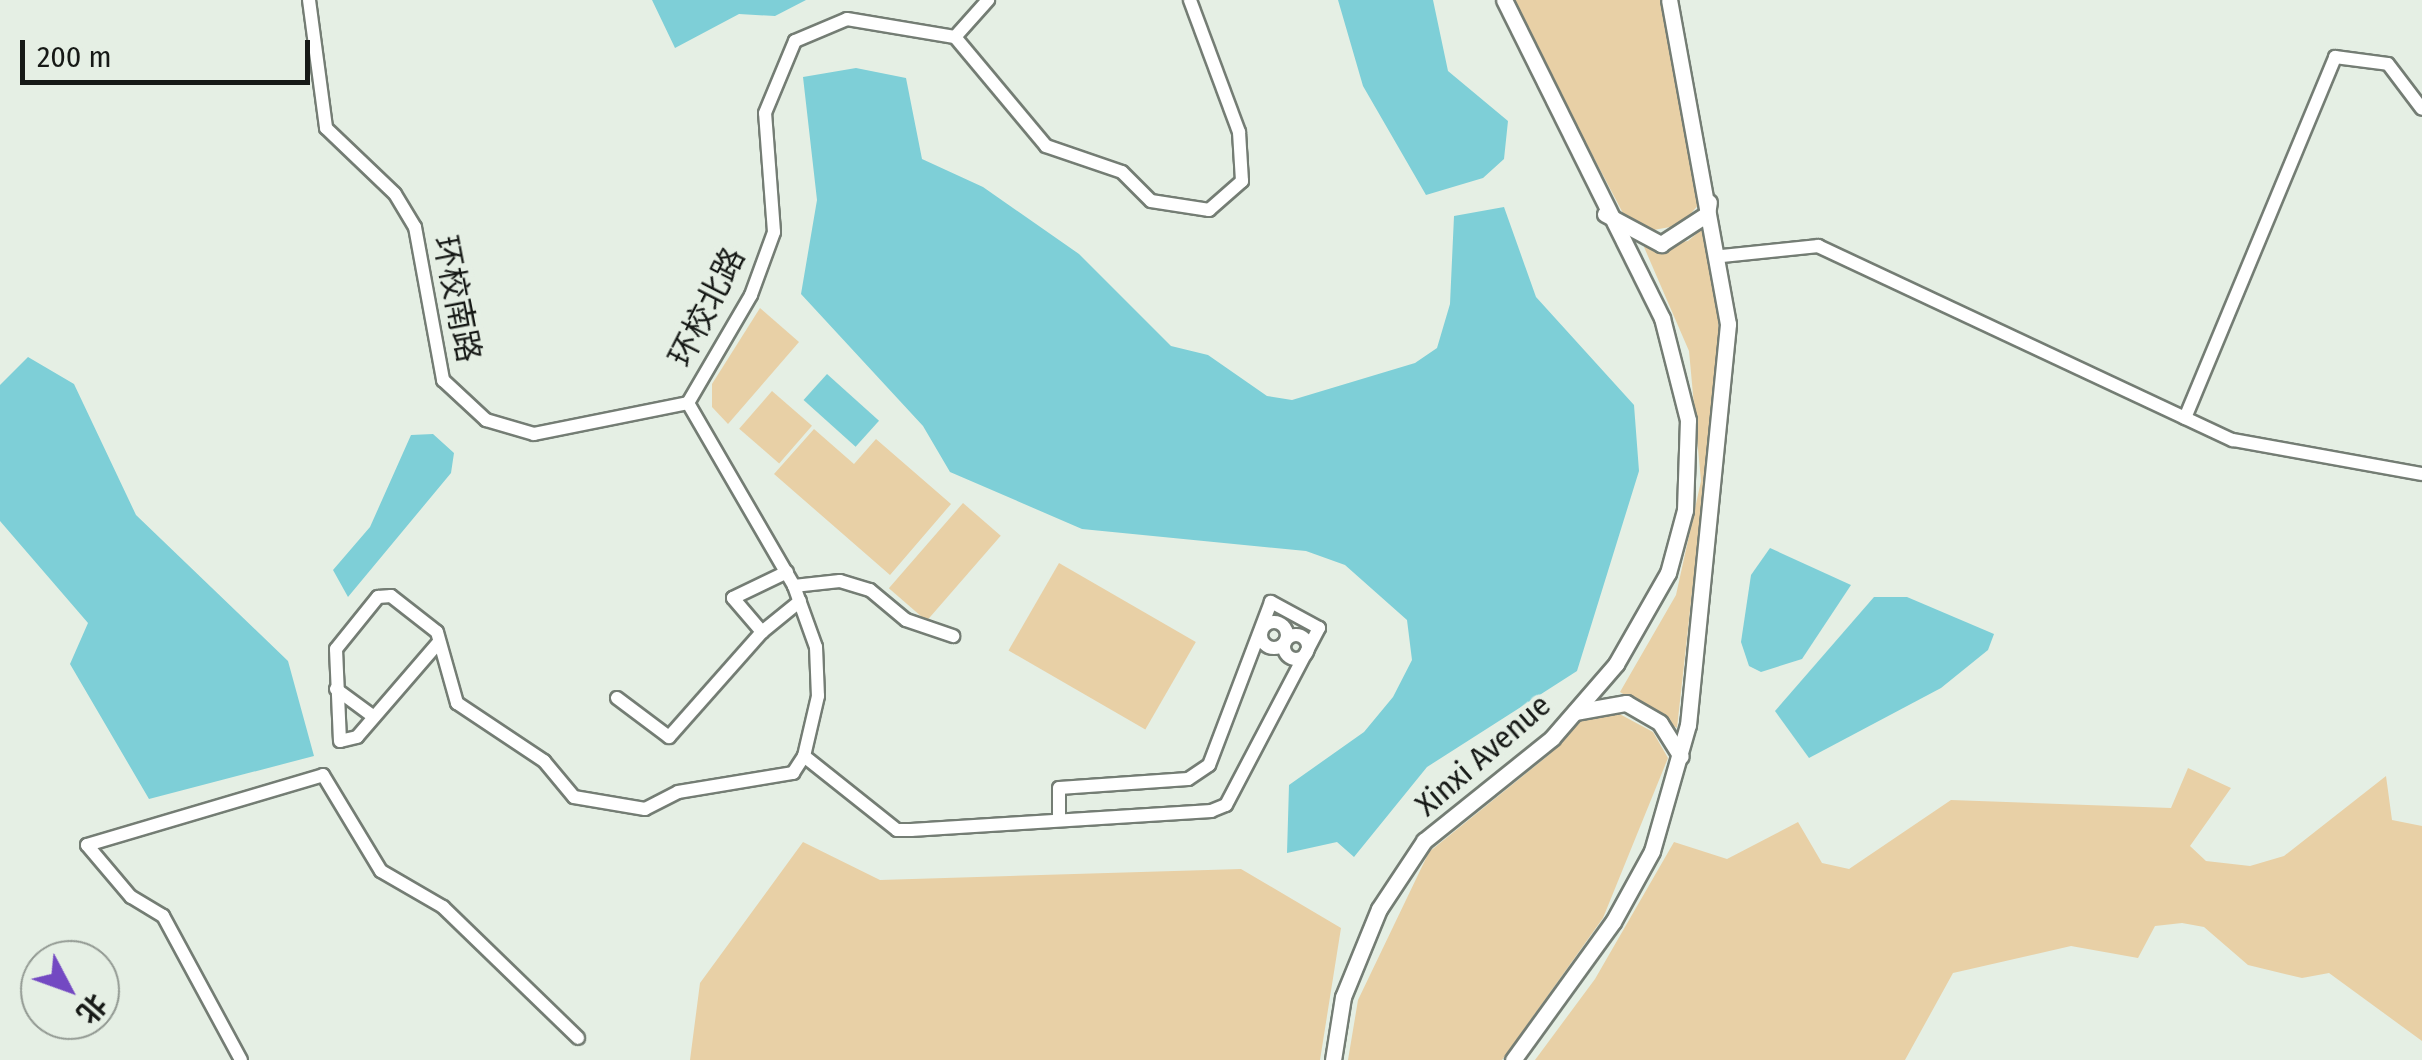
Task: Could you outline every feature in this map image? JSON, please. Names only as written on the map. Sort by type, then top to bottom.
[{"type":"main road","name":"Xinxi Avenue","points":[[1333,1060],[1343,997],[1379,909],[1424,841],[1574,712],[1616,664],[1668,573],[1684,510],[1688,420],[1662,318],[1602,212],[1504,0]]},
{"type":"main road","points":[[1513,1060],[1613,922],[1652,852],[1681,756],[1725,417],[1722,256],[1669,0]]},
{"type":"main road","points":[[1602,212],[1661,244],[1707,214],[1710,193]]},
{"type":"main road","points":[[1574,712],[1626,703],[1660,723],[1681,756]]},
{"type":"street","name":"环校南路","points":[[310,0],[326,128],[395,194],[415,227],[428,262],[430,340],[443,380],[486,420],[534,434],[688,403]]},
{"type":"street","points":[[988,0],[955,36],[1046,146],[1122,172],[1151,201],[1208,210],[1242,181],[1239,132],[1228,83],[1190,0]]},
{"type":"street","name":"环校北路","points":[[688,403],[751,295],[774,232],[766,114],[794,40],[847,19],[955,36]]},
{"type":"street","points":[[2185,418],[2335,57],[2388,64],[2422,109]]},
{"type":"street","points":[[1722,256],[1818,246],[2233,440],[2422,474]]},
{"type":"street","points":[[439,642],[374,717],[340,741],[336,649],[378,598],[391,596],[439,642],[458,702],[474,719],[544,761],[574,797],[606,808],[645,809],[678,792],[792,773],[804,756],[818,696],[816,648],[794,586],[688,403]]},
{"type":"street","points":[[762,632],[734,598],[786,572]]},
{"type":"street","points":[[794,586],[840,580],[870,590],[906,620],[953,636]]},
{"type":"street","points":[[616,698],[669,737],[762,632],[800,601]]},
{"type":"street","points":[[804,756],[897,830],[1059,820],[1226,805],[1319,628],[1271,602],[1209,765],[1188,778],[1059,788],[1059,820]]},
{"type":"street","points":[[1262,628],[1282,624],[1291,657],[1307,652]]},
{"type":"street","points":[[336,689],[374,717]]},
{"type":"street","points":[[241,1060],[164,916],[131,897],[88,846],[323,775],[381,870],[444,907],[578,1038]]},
{"type":"shaded area","points":[[1511,0],[1662,0],[1700,203],[1681,225],[1648,231],[1626,219]]},
{"type":"shaded area","points":[[1708,224],[1720,340],[1677,728],[1620,692],[1676,595],[1701,481],[1689,351],[1644,247],[1688,241]]},
{"type":"shaded area","points":[[760,308],[799,342],[728,424],[712,407],[712,384]]},
{"type":"shaded area","points":[[772,391],[812,426],[779,464],[739,429]]},
{"type":"shaded area","points":[[814,429],[854,464],[876,439],[951,504],[890,575],[774,474]]},
{"type":"shaded area","points":[[963,503],[1001,536],[927,621],[889,588]]},
{"type":"shaded area","points":[[1059,563],[1196,642],[1145,729],[1008,650]]},
{"type":"shaded area","points":[[1578,711],[1614,711],[1653,732],[1668,758],[1603,918],[1502,1060],[1348,1060],[1358,1000],[1429,852],[1550,754]]},
{"type":"shaded area","points":[[2188,768],[2231,788],[2190,846],[2206,861],[2250,866],[2284,856],[2386,776],[2392,820],[2422,826],[2422,1041],[2329,973],[2302,978],[2248,965],[2204,927],[2182,923],[2155,926],[2138,958],[2071,946],[1953,973],[1905,1060],[1535,1060],[1595,979],[1674,842],[1727,859],[1798,822],[1822,863],[1849,869],[1951,800],[2171,808]]},
{"type":"shaded area","points":[[803,842],[880,880],[1241,869],[1341,928],[1320,1060],[690,1060],[700,983]]},
{"type":"water","points":[[652,0],[806,0],[775,16],[739,14],[675,48]]},
{"type":"water","points":[[1338,0],[1433,0],[1448,71],[1508,121],[1504,159],[1483,178],[1426,195],[1363,86]]},
{"type":"water","points":[[856,68],[906,78],[922,159],[983,187],[1079,254],[1171,346],[1208,355],[1267,396],[1292,400],[1415,363],[1437,348],[1450,304],[1454,216],[1504,207],[1536,297],[1634,405],[1639,471],[1577,671],[1427,767],[1354,857],[1337,842],[1287,853],[1289,785],[1364,732],[1393,697],[1412,660],[1407,620],[1345,565],[1306,551],[1082,529],[950,472],[923,426],[801,294],[817,200],[803,77]]},
{"type":"water","points":[[28,357],[74,384],[136,515],[288,661],[314,756],[149,799],[70,664],[88,623],[0,521],[0,385]]},
{"type":"water","points":[[827,374],[879,421],[856,447],[804,400]]},
{"type":"water","points":[[433,434],[454,453],[451,473],[348,597],[333,570],[370,527],[411,435]]},
{"type":"water","points":[[1770,548],[1851,585],[1802,659],[1761,672],[1749,666],[1741,642],[1751,575]]},
{"type":"water","points":[[1874,597],[1907,597],[1994,634],[1988,650],[1941,688],[1809,758],[1775,711]]}]
